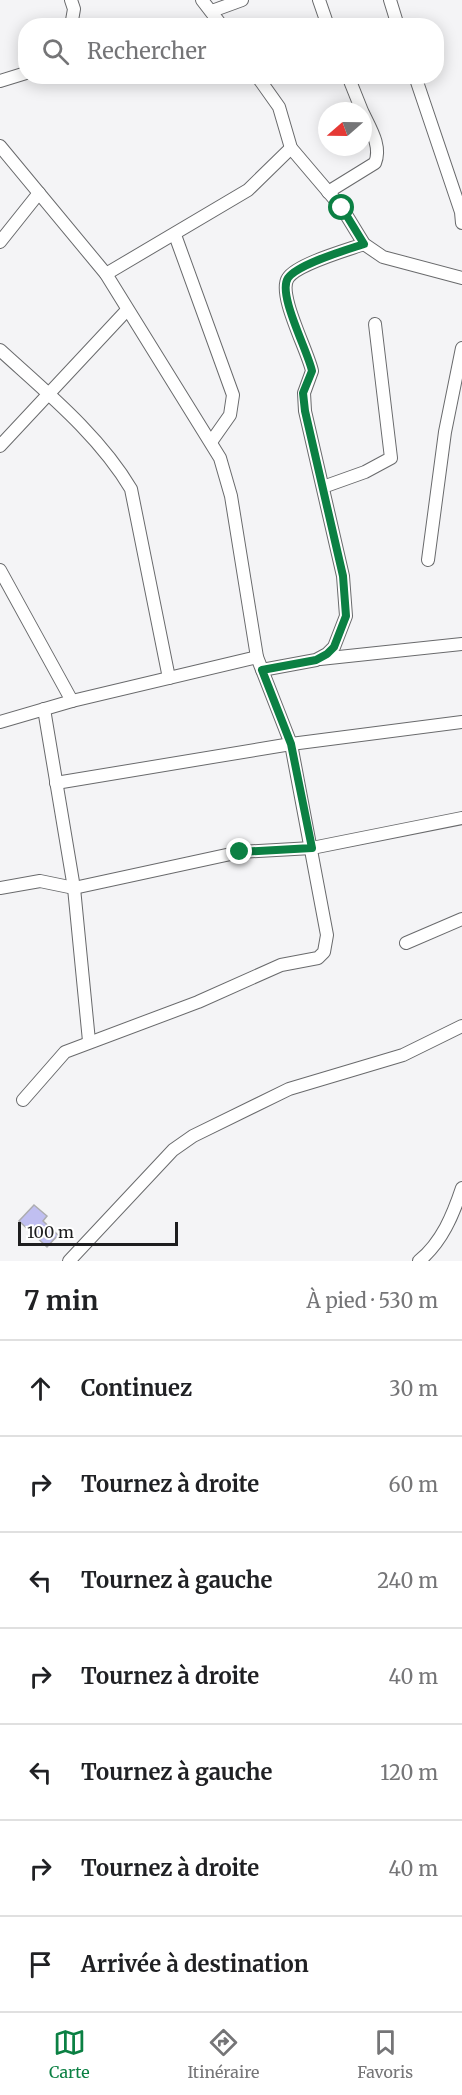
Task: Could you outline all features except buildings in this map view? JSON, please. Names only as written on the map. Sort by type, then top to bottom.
[{"type":"street","points":[[71,0],[74,9],[72,18]]},
{"type":"street","points":[[202,0],[217,18]]},
{"type":"street","points":[[212,11],[242,0]]},
{"type":"street","points":[[319,0],[325,18]]},
{"type":"street","points":[[390,0],[396,18]]},
{"type":"street","points":[[0,81],[18,75]]},
{"type":"street","points":[[263,84],[279,107],[291,148],[342,208],[364,244],[383,257],[462,278]]},
{"type":"street","points":[[351,84],[359,102]]},
{"type":"street","points":[[418,84],[461,212],[462,223]]},
{"type":"street","points":[[328,192],[375,163],[378,156],[372,134]]},
{"type":"street","points":[[0,146],[106,274],[211,442],[226,473],[257,657],[291,744],[327,934],[324,952],[318,958],[280,965],[198,1002],[89,1041],[65,1052],[23,1100]]},
{"type":"street","points":[[106,274],[124,261],[175,235],[248,190],[291,148]]},
{"type":"street","points":[[0,242],[39,193]]},
{"type":"street","points":[[175,235],[233,395],[230,415],[211,442]]},
{"type":"street","points":[[316,660],[334,647],[346,616],[343,576],[305,411],[303,393],[312,371],[287,301],[285,286],[288,277],[310,264],[364,244]]},
{"type":"street","points":[[0,446],[127,310]]},
{"type":"street","points":[[323,487],[365,472],[391,458],[375,324]]},
{"type":"street","points":[[428,560],[445,432],[462,348]]},
{"type":"street","points":[[0,350],[50,394],[117,466],[131,489],[169,678]]},
{"type":"street","points":[[0,570],[72,701]]},
{"type":"street","points":[[262,670],[316,660],[462,644]]},
{"type":"street","points":[[0,722],[72,701],[257,657]]},
{"type":"street","points":[[44,709],[74,888],[89,1041]]},
{"type":"street","points":[[56,783],[291,744],[462,722]]},
{"type":"street","points":[[0,888],[40,881],[74,888],[240,852],[312,848],[462,818]]},
{"type":"street","points":[[406,943],[462,919]]},
{"type":"street","points":[[69,1261],[173,1150],[193,1136],[289,1089],[403,1055],[462,1026]]},
{"type":"street","points":[[420,1261],[432,1250],[453,1215],[462,1188]]},
{"type":"route","points":[[240,852],[312,848],[291,744],[262,670],[316,660],[327,654],[334,647],[346,616],[343,576],[305,411],[303,393],[312,371],[287,301],[285,286],[288,277],[310,264],[364,244],[342,208]]}]
